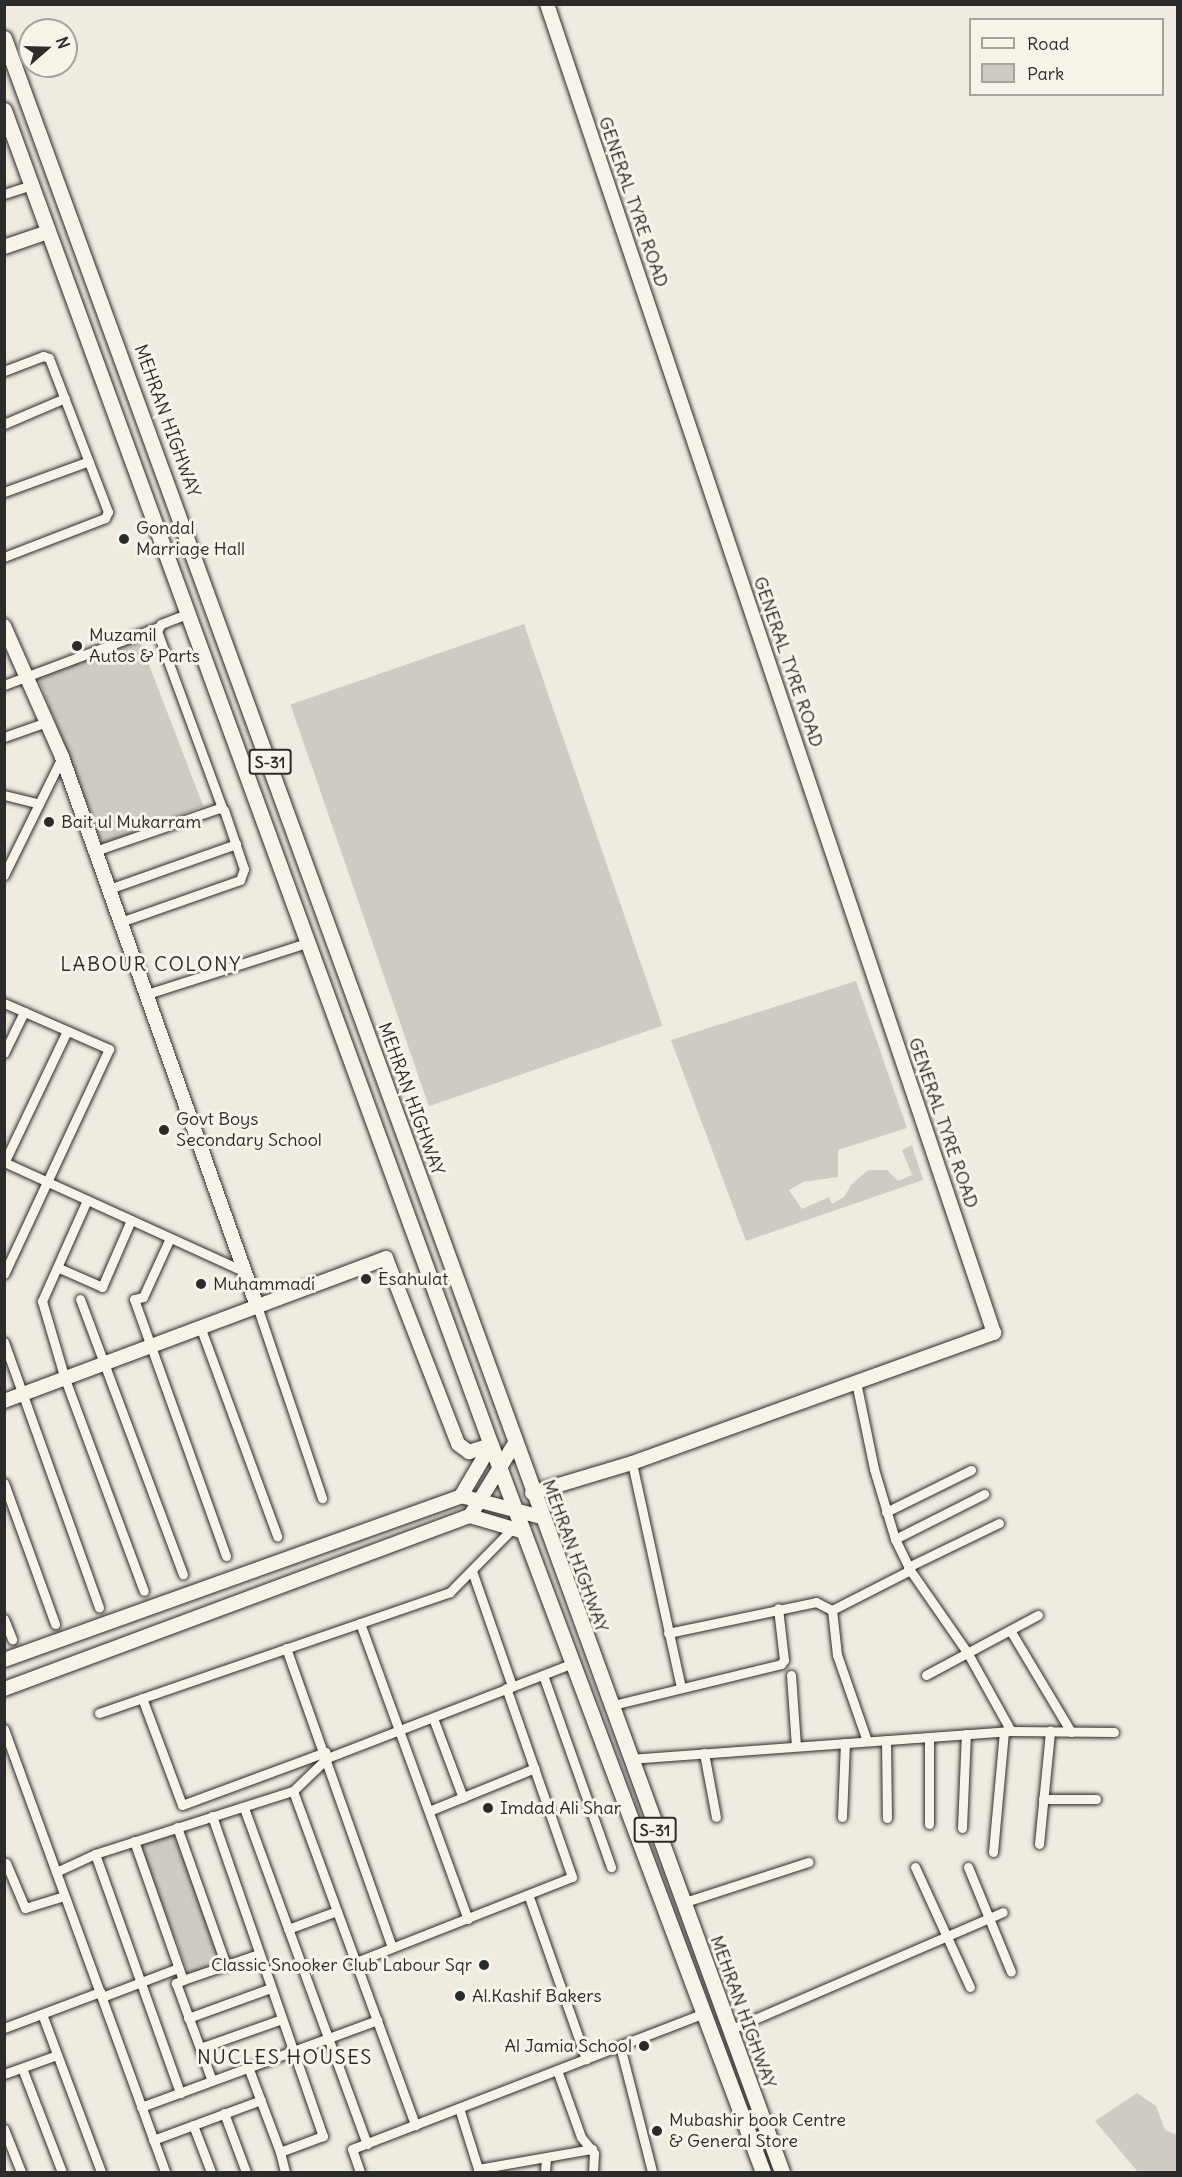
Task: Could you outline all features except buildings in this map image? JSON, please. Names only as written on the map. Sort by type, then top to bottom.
[{"type":"main road","name":"MEHRAN HIGHWAY","points":[[4,38],[163,468],[609,1706],[782,2172]]},
{"type":"main road","name":"MEHRAN HIGHWAY","points":[[4,110],[516,1511],[518,1530],[573,1663],[763,2172]]},
{"type":"main road","points":[[137,478],[163,468]]},
{"type":"street","name":"GENERAL TYRE ROAD","points":[[547,4],[994,1332],[856,1382]]},
{"type":"street","points":[[4,194],[32,185]]},
{"type":"street","points":[[4,247],[48,231]]},
{"type":"street","points":[[4,371],[47,356],[108,515],[4,557]]},
{"type":"street","points":[[4,424],[65,398]]},
{"type":"street","points":[[4,492],[89,461]]},
{"type":"street","points":[[4,685],[187,614]]},
{"type":"street","points":[[4,626],[62,757],[257,1306],[322,1498]]},
{"type":"street","points":[[121,922],[240,880],[244,869],[158,627]]},
{"type":"street","points":[[4,737],[47,722]]},
{"type":"street","points":[[4,875],[62,757]]},
{"type":"street","points":[[4,795],[39,804]]},
{"type":"street","points":[[95,851],[222,808]]},
{"type":"street","points":[[109,889],[236,844]]},
{"type":"street","points":[[147,994],[307,943]]},
{"type":"street","points":[[4,1003],[110,1049],[4,1274]]},
{"type":"street","points":[[4,1053],[24,1011]]},
{"type":"street","points":[[67,1031],[5,1162],[245,1272]]},
{"type":"street","points":[[87,1200],[59,1268],[42,1301],[65,1379],[144,1591]]},
{"type":"street","points":[[59,1268],[102,1287],[131,1220]]},
{"type":"street","points":[[170,1238],[142,1297],[135,1299],[226,1556]]},
{"type":"street","points":[[4,1401],[386,1258],[458,1444],[469,1452],[491,1445]]},
{"type":"street","points":[[80,1299],[183,1574]]},
{"type":"street","points":[[201,1329],[277,1536]]},
{"type":"street","points":[[4,1342],[99,1608]]},
{"type":"street","points":[[532,1493],[632,1463],[856,1382],[886,1512],[896,1539],[909,1568],[967,1652],[1007,1731],[993,1852]]},
{"type":"street","points":[[470,1516],[515,1443]]},
{"type":"street","points":[[461,1496],[491,1445]]},
{"type":"street","points":[[632,1463],[681,1688]]},
{"type":"street","points":[[886,1512],[971,1470]]},
{"type":"street","points":[[4,1483],[55,1624]]},
{"type":"street","points":[[896,1539],[984,1494]]},
{"type":"street","points":[[4,1660],[461,1496],[541,1517]]},
{"type":"street","points":[[4,1689],[470,1516],[518,1530]]},
{"type":"street","points":[[832,1610],[999,1523]]},
{"type":"street","points":[[99,1713],[450,1592],[518,1530]]},
{"type":"street","points":[[356,1962],[529,1897],[572,1877],[472,1571]]},
{"type":"street","points":[[668,1633],[778,1608],[816,1602],[832,1610]]},
{"type":"street","points":[[609,1706],[781,1664],[784,1660],[778,1608]]},
{"type":"street","points":[[832,1610],[837,1655],[867,1741]]},
{"type":"street","points":[[926,1675],[1038,1616]]},
{"type":"street","points":[[4,1620],[12,1639]]},
{"type":"street","points":[[360,1623],[468,1919]]},
{"type":"street","points":[[1010,1630],[1071,1732]]},
{"type":"street","points":[[286,1648],[326,1755],[392,1947]]},
{"type":"street","points":[[142,1698],[182,1805],[433,1718],[573,1663]]},
{"type":"street","points":[[543,1675],[611,1867]]},
{"type":"street","points":[[791,1675],[796,1746]]},
{"type":"street","points":[[433,1718],[463,1798]]},
{"type":"street","points":[[4,1729],[165,2172]]},
{"type":"street","points":[[629,1759],[1007,1731],[1114,1732]]},
{"type":"street","points":[[1039,1844],[1050,1731]]},
{"type":"street","points":[[962,1828],[966,1734]]},
{"type":"street","points":[[929,1737],[929,1824]]},
{"type":"street","points":[[885,1740],[887,1818]]},
{"type":"street","points":[[842,1817],[845,1743]]},
{"type":"street","points":[[704,1753],[716,1817]]},
{"type":"street","points":[[56,1872],[95,1854],[293,1791],[326,1755]]},
{"type":"street","points":[[429,1811],[535,1768]]},
{"type":"street","points":[[293,1791],[415,2125]]},
{"type":"street","points":[[1043,1798],[1096,1800]]},
{"type":"street","points":[[244,1808],[366,2144]]},
{"type":"street","points":[[212,1816],[323,2136],[280,2152]]},
{"type":"street","points":[[177,1827],[226,1965]]},
{"type":"street","points":[[134,1841],[183,1980]]},
{"type":"street","points":[[95,1854],[180,2093]]},
{"type":"street","points":[[5,1862],[25,1908],[64,1896]]},
{"type":"street","points":[[682,1903],[808,1862]]},
{"type":"street","points":[[915,1867],[970,1987]]},
{"type":"street","points":[[968,1867],[1011,1972]]},
{"type":"street","points":[[529,1897],[586,2059]]},
{"type":"street","points":[[288,1929],[337,1911]]},
{"type":"street","points":[[729,2030],[1003,1912]]},
{"type":"street","points":[[212,2080],[176,1983],[259,1954]]},
{"type":"street","points":[[4,2028],[178,1968]]},
{"type":"street","points":[[188,2018],[271,1988]]},
{"type":"street","points":[[359,2172],[352,2149],[704,2013]]},
{"type":"street","points":[[42,2014],[101,2172]]},
{"type":"street","points":[[200,2048],[282,2019]]},
{"type":"street","points":[[141,2107],[377,2020]]},
{"type":"street","points":[[620,2046],[652,2172]]},
{"type":"street","points":[[4,2074],[57,2055]]},
{"type":"street","points":[[249,2067],[285,2172]]},
{"type":"street","points":[[22,2068],[62,2172]]},
{"type":"street","points":[[557,2070],[581,2137],[592,2149],[593,2172]]},
{"type":"street","points":[[153,2140],[261,2100]]},
{"type":"street","points":[[459,2108],[479,2171],[592,2149]]},
{"type":"street","points":[[224,2113],[246,2172]]},
{"type":"street","points":[[193,2125],[211,2172]]},
{"type":"street","points":[[4,2129],[21,2172]]},
{"type":"street","points":[[545,2172],[546,2159]]},
{"type":"green space","points":[[524,624],[662,1026],[429,1106],[290,704]]},
{"type":"green space","points":[[138,636],[203,806],[102,845],[37,675]]},
{"type":"green space","points":[[856,981],[907,1128],[838,1150],[838,1177],[803,1182],[789,1190],[802,1209],[829,1197],[832,1204],[844,1197],[851,1185],[868,1170],[887,1170],[898,1181],[912,1175],[902,1150],[912,1145],[923,1180],[746,1241],[671,1040]]},
{"type":"green space","points":[[173,1832],[223,1963],[190,1976],[139,1845]]},
{"type":"green space","points":[[1137,2093],[1156,2106],[1165,2130],[1177,2135],[1177,2172],[1138,2172],[1095,2121]]},
{"type":"place","name":"Gondal Marriage Hall","points":[[124,539]]},
{"type":"place","name":"Muzamil Autos & Parts","points":[[77,646]]},
{"type":"place","name":"Bait ul Mukarram","points":[[49,822]]},
{"type":"place","name":"Govt Boys Secondary School","points":[[164,1130]]},
{"type":"place","name":"Esahulat","points":[[366,1279]]},
{"type":"place","name":"Muhammadi","points":[[201,1284]]},
{"type":"place","name":"Imdad Ali Shar","points":[[488,1808]]},
{"type":"place","name":"Classic Snooker Club Labour Sqr","points":[[484,1965]]},
{"type":"place","name":"Al.Kashif Bakers","points":[[460,1996]]},
{"type":"place","name":"Al Jamia School","points":[[644,2046]]},
{"type":"place","name":"Mubashir book Centre & General Store","points":[[657,2131]]},
{"type":"district","name":"LABOUR COLONY","points":[[151,963]]},
{"type":"district","name":"NUCLES HOUSES","points":[[285,2056]]}]
